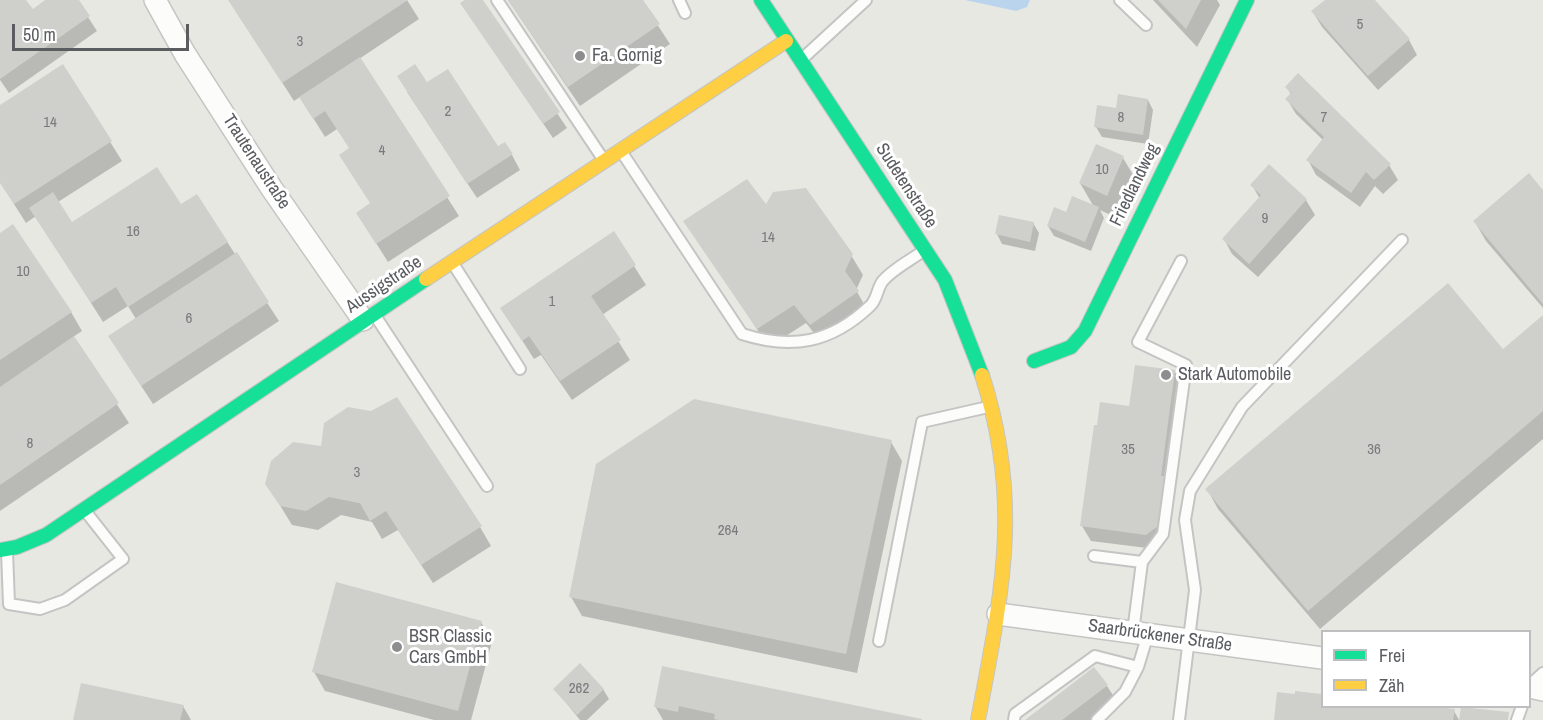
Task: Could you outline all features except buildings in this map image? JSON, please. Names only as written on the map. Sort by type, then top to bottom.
[{"type":"street","name":"Trautenaustraße","points":[[155,0],[185,54],[260,170],[368,317]]},
{"type":"street","name":"Sudetenstraße","points":[[761,0],[945,280],[967,329],[993,406]]},
{"type":"street","name":"Friedlandweg","points":[[1034,361],[1071,347],[1085,331],[1246,0]]},
{"type":"street","name":"Aussigstraße","points":[[4,549],[46,534],[368,317],[786,41]]},
{"type":"street","points":[[978,720],[998,614],[1007,537],[1006,484],[993,406]]},
{"type":"street","name":"Saarbrückener Straße","points":[[998,614],[1321,658]]},
{"type":"lane","points":[[497,0],[604,161]]},
{"type":"lane","points":[[679,0],[685,13]]},
{"type":"lane","points":[[800,62],[866,0]]},
{"type":"lane","points":[[1120,0],[1146,25]]},
{"type":"lane","points":[[620,150],[742,334],[769,342],[801,342],[829,335],[872,305],[882,281],[925,249]]},
{"type":"lane","points":[[1179,720],[1187,640],[1195,590],[1185,520],[1190,491],[1242,407],[1402,240]]},
{"type":"lane","points":[[1097,720],[1125,692],[1138,667],[1142,562],[1163,534],[1186,364],[1138,342],[1181,261]]},
{"type":"lane","points":[[452,262],[520,369]]},
{"type":"lane","points":[[368,317],[487,486]]},
{"type":"lane","points":[[879,641],[922,422],[993,406]]},
{"type":"lane","points":[[4,549],[9,604],[40,609],[65,600],[123,559],[84,509]]},
{"type":"lane","points":[[1094,556],[1142,562]]},
{"type":"lane","points":[[1014,720],[1015,714],[1027,703],[1095,656],[1138,667]]},
{"type":"lane","points":[[1531,685],[1543,674]]},
{"type":"water","points":[[965,0],[1030,0],[1027,7],[1016,11]]},
{"type":"traffic: fast","points":[[761,0],[945,280],[982,375]]},
{"type":"traffic: fast","points":[[1034,361],[1071,347],[1085,331],[1247,0]]},
{"type":"traffic: fast","points":[[0,550],[17,547],[46,535],[426,279]]},
{"type":"traffic: slow","points":[[426,279],[786,41]]},
{"type":"traffic: slow","points":[[978,720],[1001,589],[1005,506],[1002,465],[995,421],[982,375]]},
{"type":"place","name":"Fa. Gornig","points":[[580,56]]},
{"type":"place","name":"Stark Automobile","points":[[1166,375]]},
{"type":"place","name":"BSR Classic Cars GmbH","points":[[397,647]]}]
